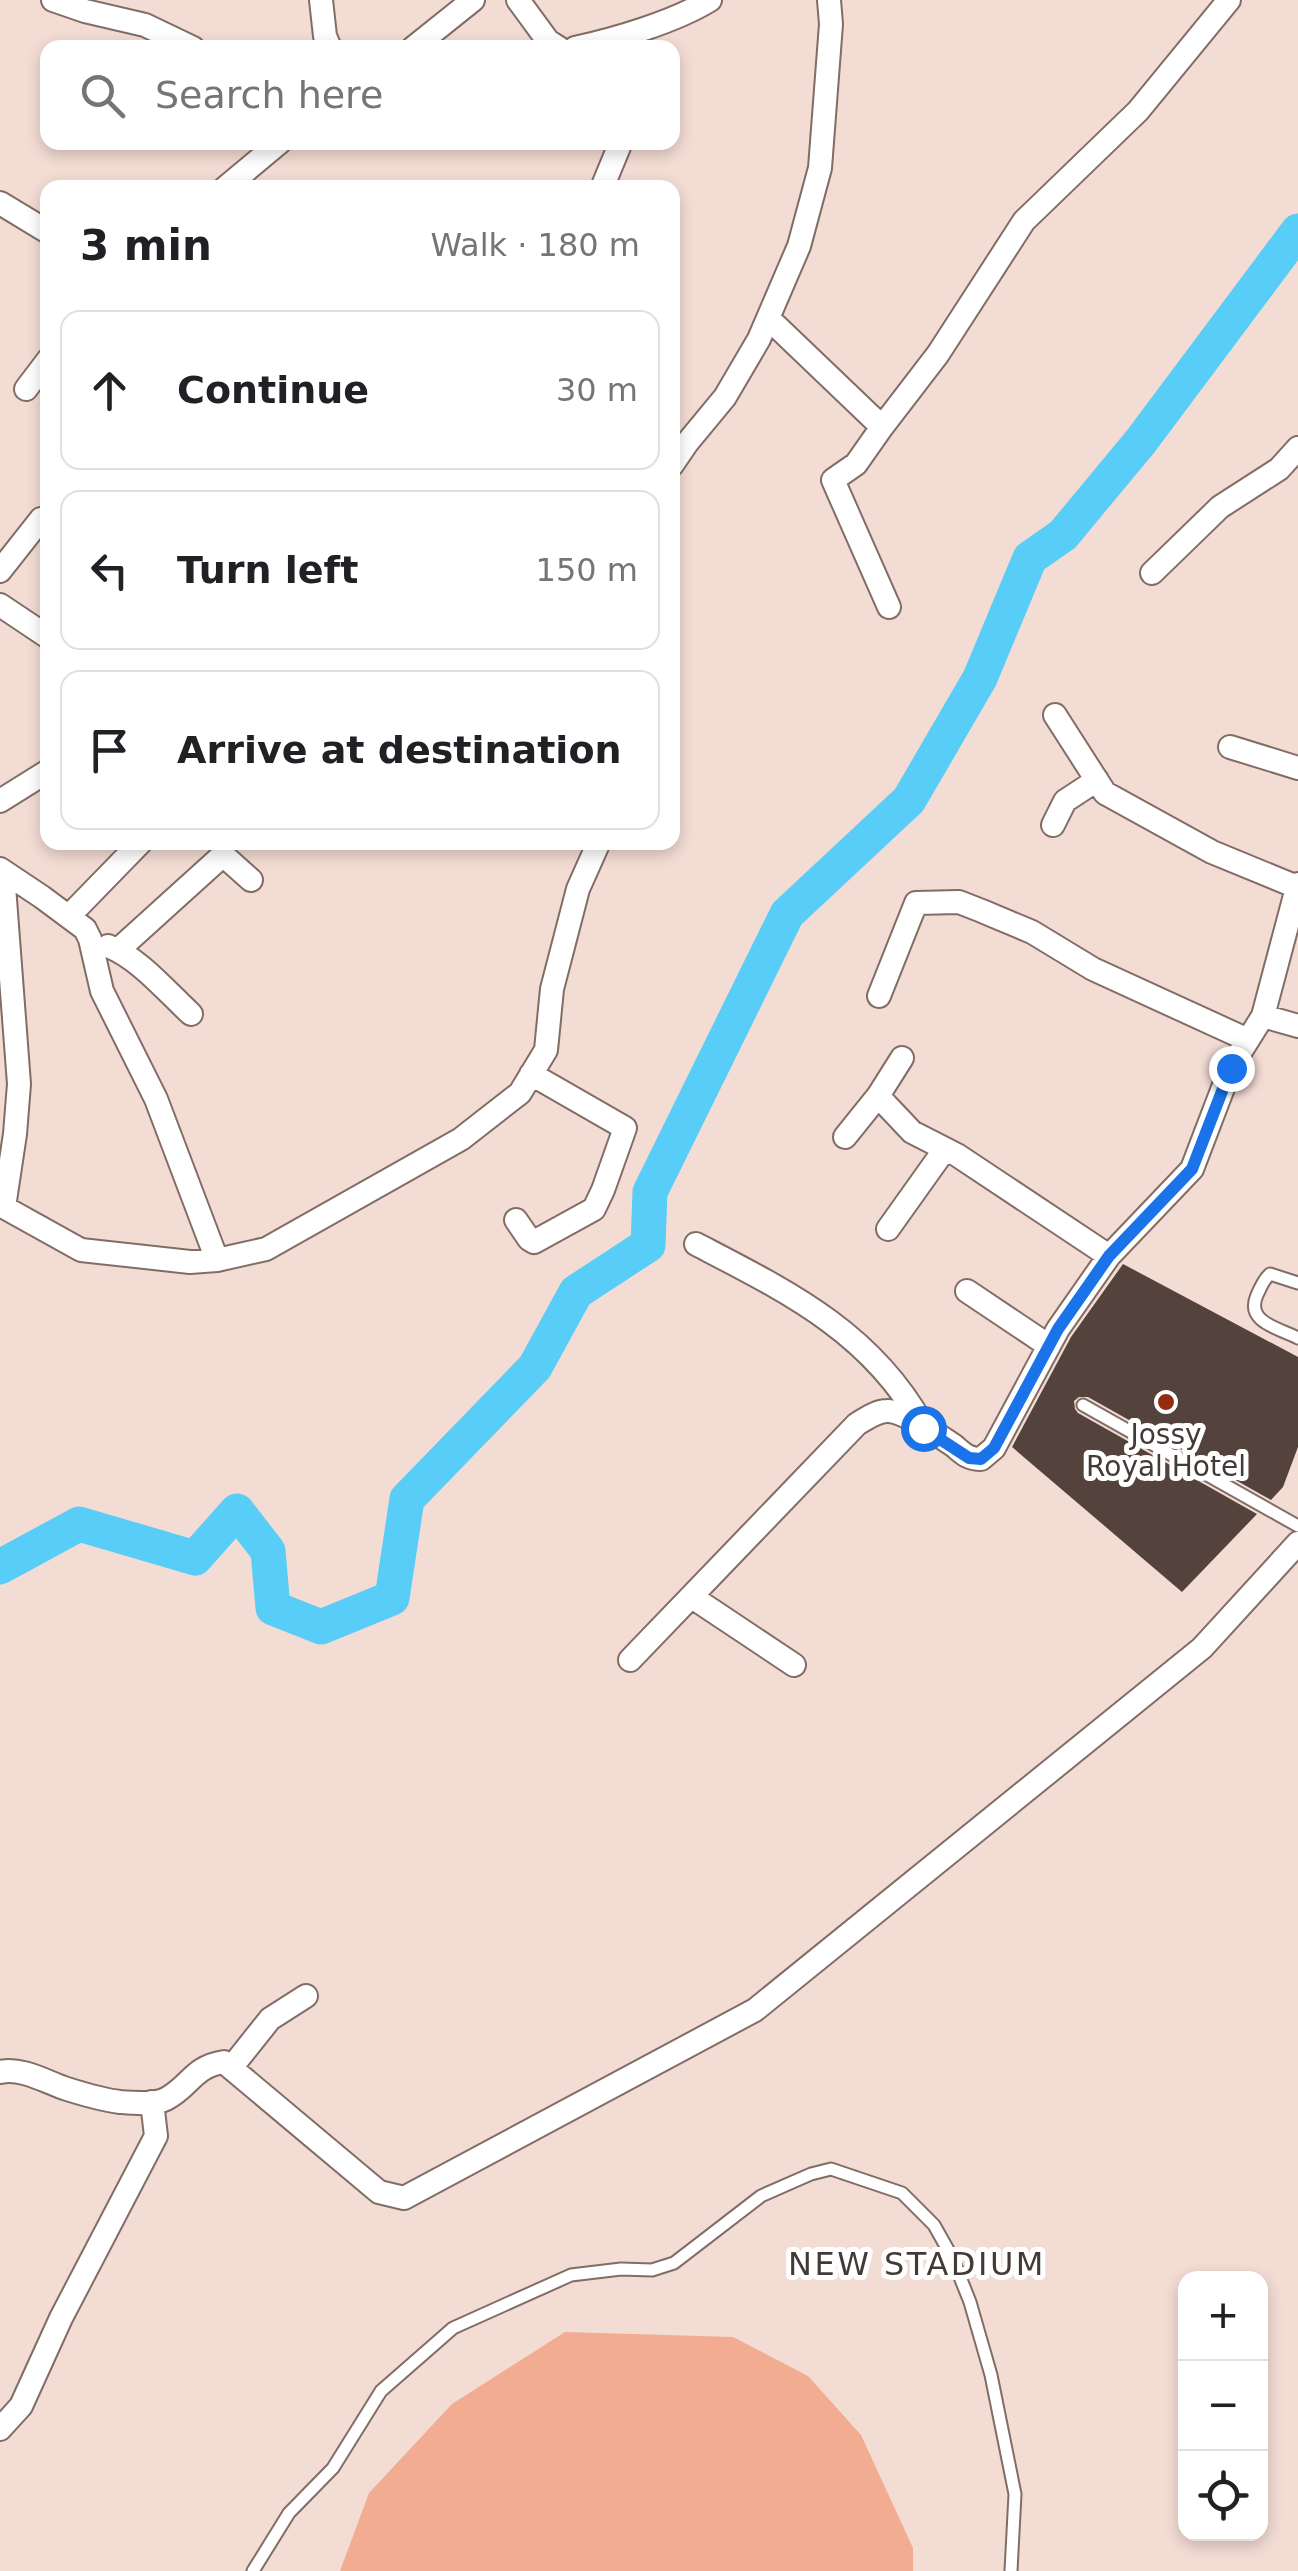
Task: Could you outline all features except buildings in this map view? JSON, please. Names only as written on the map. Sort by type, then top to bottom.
[{"type":"street","points":[[53,0],[145,25],[176,40]]},
{"type":"street","points":[[321,0],[327,40]]},
{"type":"street","points":[[423,40],[473,0]]},
{"type":"street","points":[[518,0],[547,40]]},
{"type":"street","points":[[616,40],[710,0]]},
{"type":"street","points":[[680,453],[725,397],[759,339],[800,246],[820,168],[830,0]]},
{"type":"street","points":[[890,607],[833,480],[856,464],[938,354],[1024,221],[1138,111],[1229,0]]},
{"type":"street","points":[[234,180],[270,150]]},
{"type":"street","points":[[605,180],[618,150]]},
{"type":"street","points":[[0,203],[40,227]]},
{"type":"street","points":[[768,318],[882,427]]},
{"type":"street","points":[[26,389],[40,371]]},
{"type":"street","points":[[1152,573],[1220,507],[1279,469],[1298,448]]},
{"type":"street","points":[[0,572],[40,522]]},
{"type":"street","points":[[0,605],[40,632]]},
{"type":"street","points":[[630,1660],[857,1424],[888,1410],[899,1412],[969,1458],[981,1459],[994,1448],[1058,1329],[1109,1256],[1192,1169],[1231,1068],[1263,1016],[1297,885],[1212,852],[1105,792],[1055,715]]},
{"type":"street","points":[[1230,747],[1298,768]]},
{"type":"street","points":[[0,801],[40,776]]},
{"type":"street","points":[[1054,825],[1065,801],[1097,780]]},
{"type":"street","points":[[68,916],[133,850]]},
{"type":"street","points":[[1,872],[7,1021],[19,1084],[2,1206],[81,1250],[190,1262],[266,1249],[461,1139],[520,1093],[546,1050],[556,972],[578,889],[595,850]]},
{"type":"street","points":[[118,950],[223,855],[252,880]]},
{"type":"street","points":[[1,872],[42,896],[85,929],[102,992],[156,1099],[217,1260]]},
{"type":"street","points":[[879,996],[916,903],[958,902],[1032,932],[1094,969],[1248,1040]]},
{"type":"street","points":[[90,939],[118,950],[192,1014]]},
{"type":"street","points":[[1263,1016],[1298,1026]]},
{"type":"street","points":[[846,1137],[902,1058]]},
{"type":"street","points":[[516,1220],[534,1242],[594,1209],[624,1128],[531,1074]]},
{"type":"street","points":[[878,1096],[912,1132],[945,1148],[1109,1256]]},
{"type":"street","points":[[888,1230],[945,1148]]},
{"type":"street","points":[[696,1244],[794,1296],[856,1341],[909,1402],[923,1428]]},
{"type":"street","points":[[967,1291],[1049,1346]]},
{"type":"street","points":[[0,2072],[24,2073],[119,2102],[152,2102],[166,2099],[210,2064],[224,2062],[378,2192],[404,2198],[755,2010],[1202,1648],[1298,1543]]},
{"type":"street","points":[[692,1597],[794,1665]]},
{"type":"street","points":[[231,2068],[270,2019],[306,1996]]},
{"type":"street","points":[[0,2429],[22,2406],[60,2318],[156,2136],[152,2102]]},
{"type":"lane","points":[[1298,1283],[1270,1274],[1252,1305],[1258,1318],[1298,1338]]},
{"type":"lane","points":[[1083,1405],[1298,1526]]},
{"type":"lane","points":[[252,2571],[289,2513],[332,2468],[381,2390],[453,2328],[572,2275],[652,2270],[674,2262],[761,2196],[830,2169],[902,2193],[934,2225],[952,2257],[991,2375],[1015,2494],[1010,2571]]},
{"type":"shaded area","points":[[565,2332],[733,2337],[808,2376],[861,2435],[913,2548],[913,2571],[340,2571],[369,2493],[452,2404]]},
{"type":"waterway","points":[[0,1567],[79,1524],[195,1558],[237,1511],[268,1551],[273,1608],[321,1627],[392,1598],[407,1499],[535,1367],[576,1292],[648,1245],[650,1192],[787,914],[909,800],[980,678],[1030,558],[1063,535],[1141,441],[1298,231]]},
{"type":"place","name":"Jossy Royal Hotel","points":[[1166,1402]]},
{"type":"district","name":"NEW STADIUM","points":[[917,2264]]},
{"type":"route","points":[[923,1428],[969,1458],[981,1459],[994,1448],[1058,1329],[1109,1256],[1192,1169],[1231,1068]]}]
